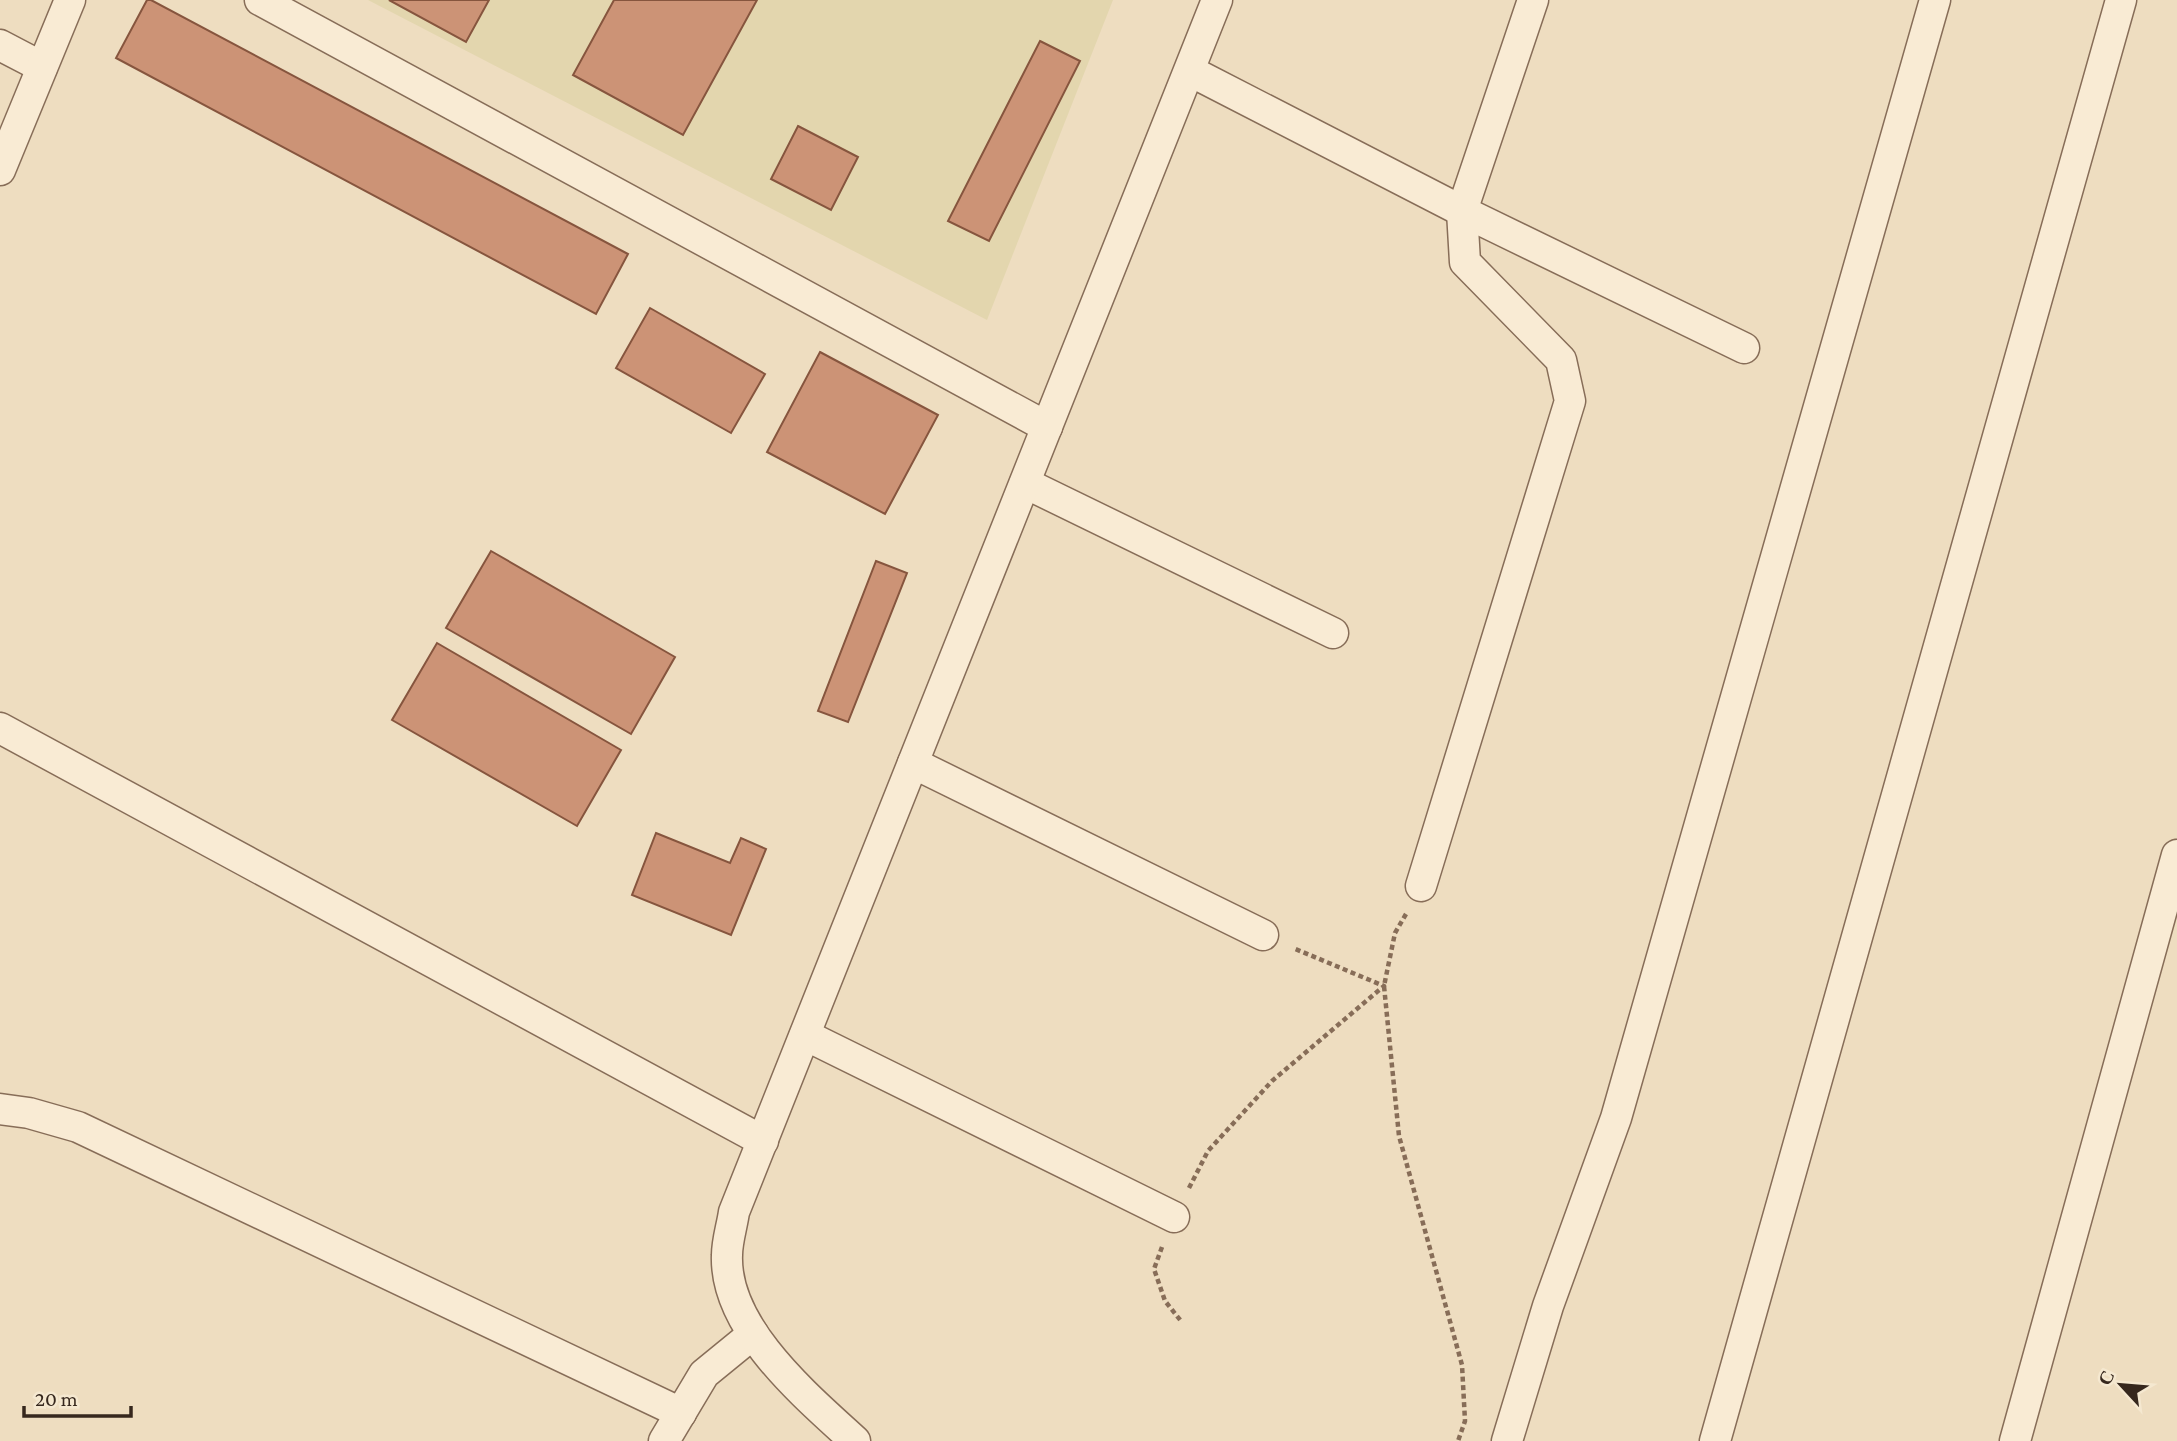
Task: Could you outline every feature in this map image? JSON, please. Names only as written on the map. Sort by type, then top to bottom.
[{"type":"street","points":[[0,170],[70,0]]},
{"type":"street","points":[[260,0],[1048,427]]},
{"type":"street","points":[[855,1441],[801,1392],[753,1334],[732,1292],[726,1255],[734,1212],[1216,0]]},
{"type":"street","points":[[1421,886],[1570,401],[1561,360],[1465,261],[1462,211],[1533,0]]},
{"type":"street","points":[[1507,1441],[1548,1306],[1616,1118],[1935,0]]},
{"type":"street","points":[[1715,1441],[2121,0]]},
{"type":"street","points":[[0,45],[42,67]]},
{"type":"street","points":[[1190,71],[1462,211],[1744,348]]},
{"type":"street","points":[[1025,483],[1333,634]]},
{"type":"street","points":[[0,728],[763,1141]]},
{"type":"street","points":[[914,762],[1263,935]]},
{"type":"street","points":[[2015,1441],[2177,855]]},
{"type":"street","points":[[805,1035],[1174,1217]]},
{"type":"street","points":[[0,1109],[29,1113],[78,1127],[681,1413]]},
{"type":"street","points":[[664,1441],[704,1374],[753,1334]]},
{"type":"path","points":[[1421,886],[1395,933],[1384,986],[1399,1136],[1462,1365],[1465,1421],[1458,1441]]},
{"type":"path","points":[[1263,935],[1384,986]]},
{"type":"path","points":[[1181,1321],[1165,1301],[1154,1269],[1174,1217],[1208,1152],[1272,1081],[1384,986]]},
{"type":"shaded area","points":[[368,0],[1113,0],[987,320]]},
{"type":"building","points":[[147,0],[628,254],[596,314],[116,58]]},
{"type":"building","points":[[389,0],[489,0],[466,42]]},
{"type":"building","points":[[614,0],[757,0],[683,135],[573,75]]},
{"type":"building","points":[[1040,41],[1080,61],[989,241],[948,221]]},
{"type":"building","points":[[798,126],[858,157],[831,210],[771,179]]},
{"type":"building","points":[[650,308],[765,374],[731,433],[616,368]]},
{"type":"building","points":[[820,352],[938,415],[885,514],[767,452]]},
{"type":"building","points":[[491,551],[675,657],[631,734],[446,628]]},
{"type":"building","points":[[876,561],[907,573],[848,722],[818,711]]},
{"type":"building","points":[[437,643],[621,750],[577,826],[392,720]]},
{"type":"building","points":[[656,833],[730,863],[741,838],[766,849],[731,935],[632,895]]}]
